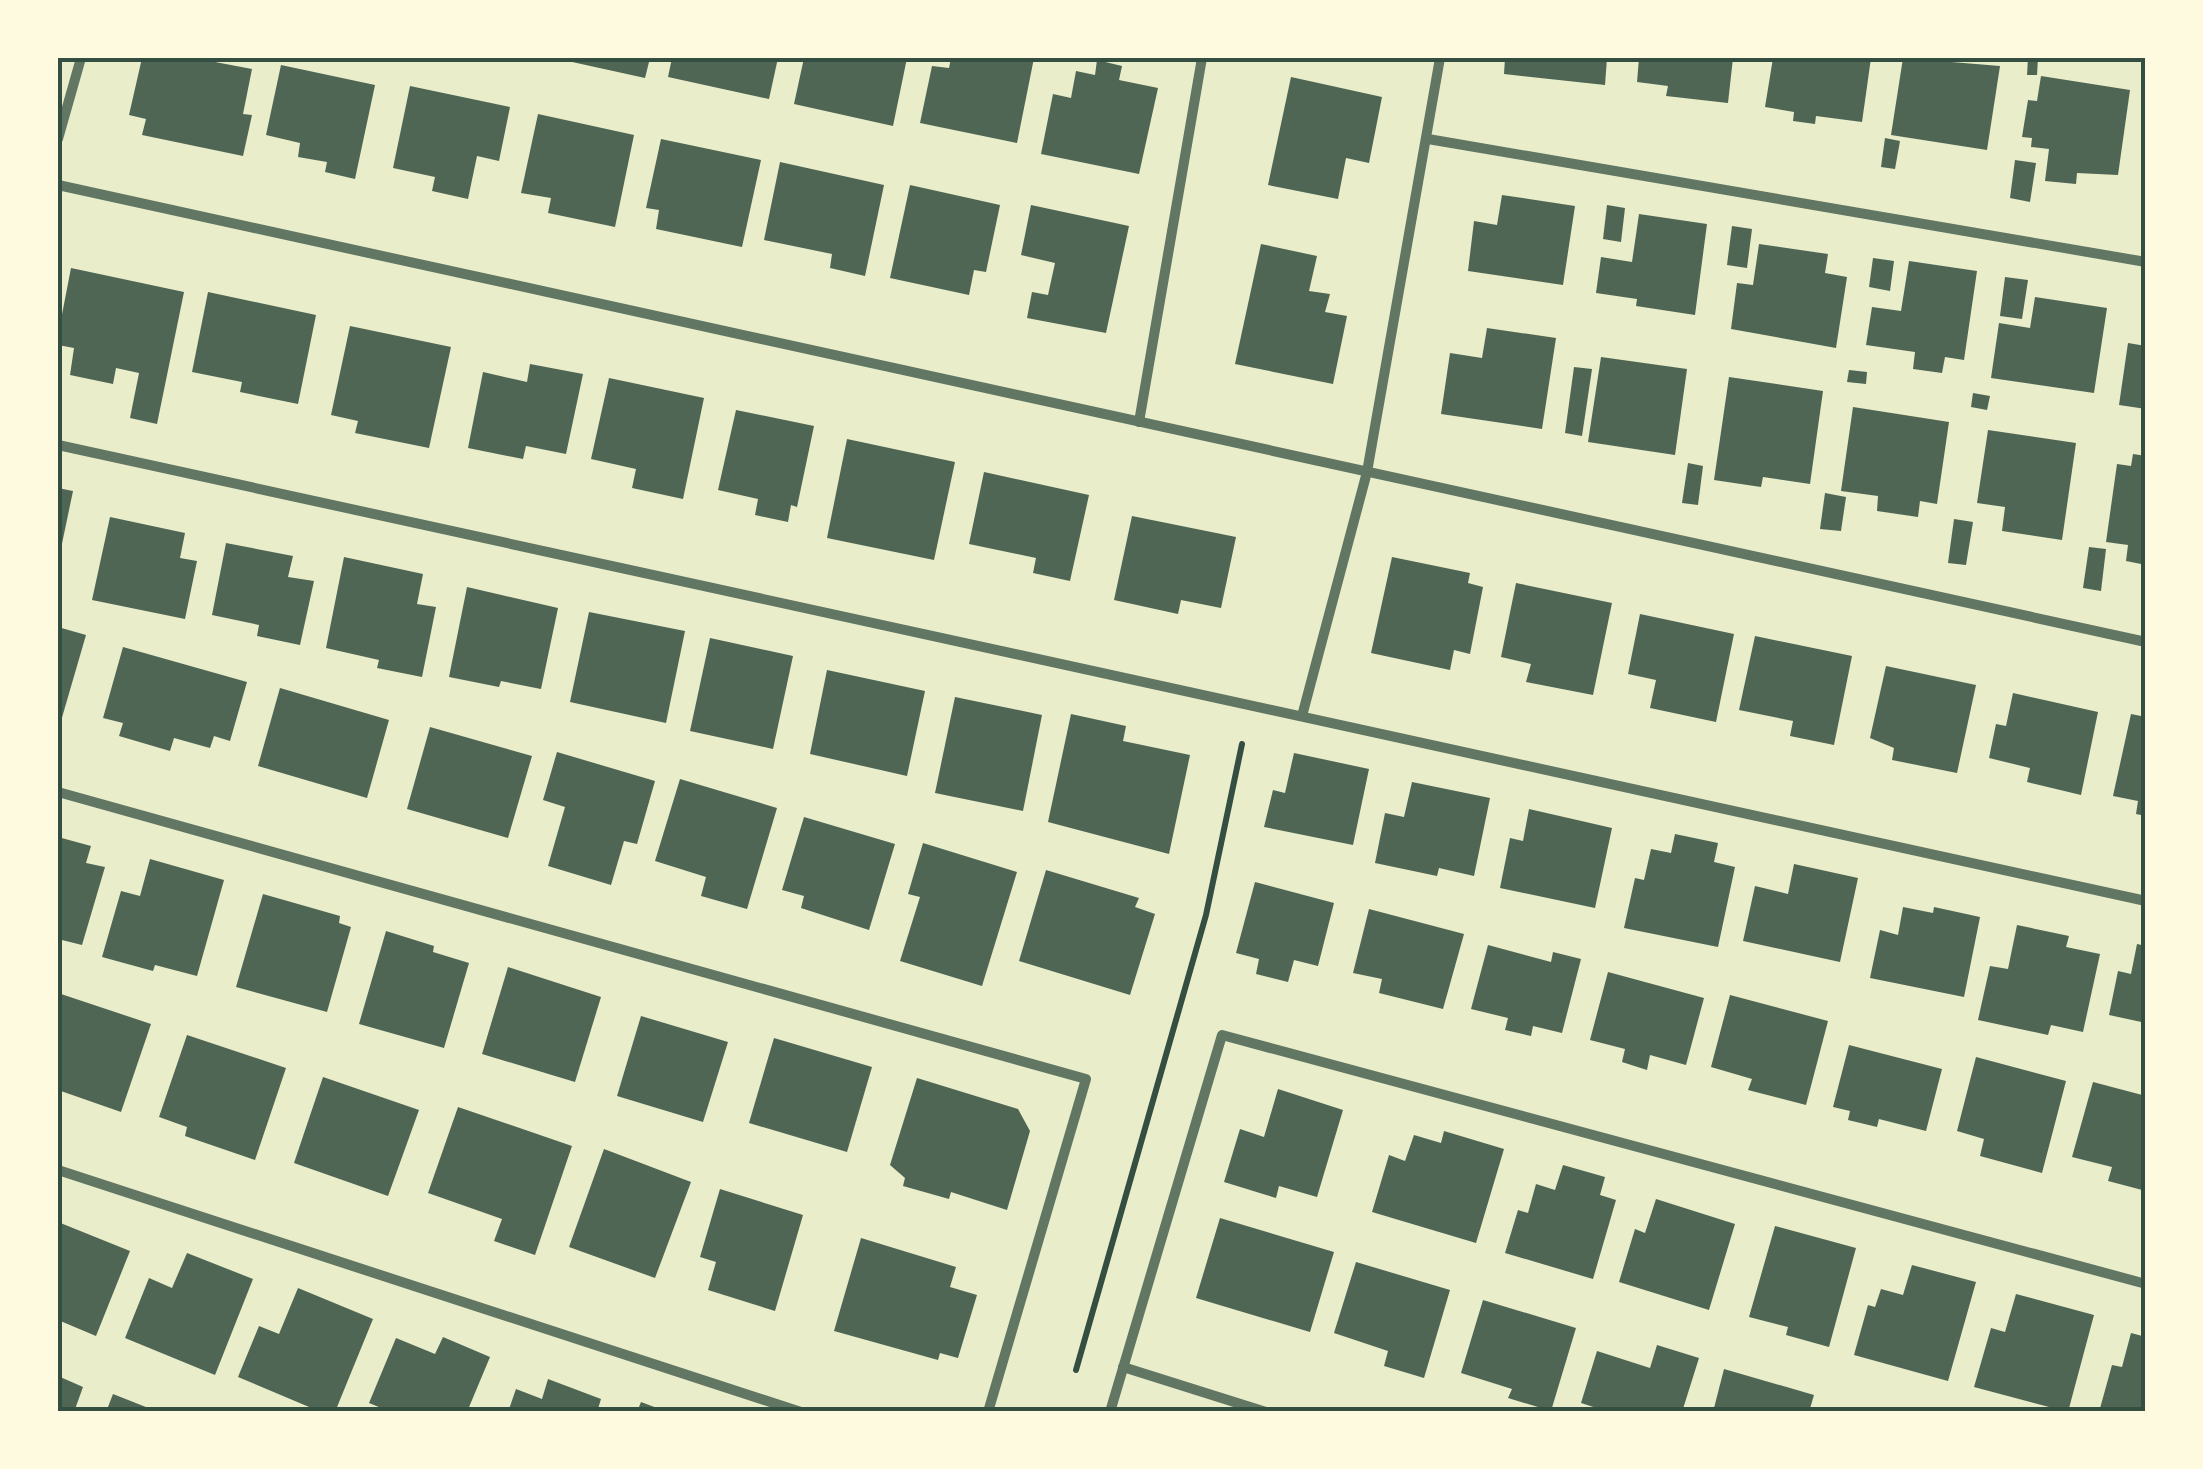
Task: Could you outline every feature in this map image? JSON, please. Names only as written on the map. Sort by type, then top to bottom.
[{"type":"street","points":[[58,139],[81,58]]},
{"type":"street","points":[[1140,422],[1202,58]]},
{"type":"street","points":[[1302,716],[1367,472],[1440,58]]},
{"type":"street","points":[[1428,139],[2146,262]]},
{"type":"street","points":[[58,185],[2146,642]]},
{"type":"street","points":[[58,445],[2146,900]]},
{"type":"street","points":[[58,792],[1086,1079],[988,1412]]},
{"type":"street","points":[[1110,1412],[1222,1035],[2146,1284]]},
{"type":"street","points":[[58,1170],[801,1412]]},
{"type":"street","points":[[1123,1368],[1266,1412]]},
{"type":"path","points":[[1074,1374],[1206,915],[1251,704]]},
{"type":"building","points":[[142,58],[194,58],[252,69],[243,114],[252,115],[243,156],[142,135],[146,119],[129,115]]},
{"type":"building","points":[[554,58],[650,58],[645,78]]},
{"type":"building","points":[[672,58],[778,58],[769,99],[668,77]]},
{"type":"building","points":[[804,58],[907,58],[893,126],[794,104]]},
{"type":"building","points":[[951,58],[1034,58],[1017,143],[920,123],[932,66],[949,68]]},
{"type":"building","points":[[1505,58],[1607,58],[1605,85],[1504,74]]},
{"type":"building","points":[[1639,58],[1733,58],[1728,103],[1666,96],[1668,86],[1637,82]]},
{"type":"building","points":[[1773,58],[1871,58],[1862,122],[1816,116],[1815,124],[1793,121],[1794,112],[1765,107]]},
{"type":"building","points":[[1903,58],[2000,66],[1987,150],[1891,135]]},
{"type":"building","points":[[2028,58],[2038,58],[2037,75],[2027,75]]},
{"type":"building","points":[[1097,60],[1122,66],[1119,80],[1158,88],[1139,174],[1041,154],[1053,94],[1071,98],[1076,71],[1095,75]]},
{"type":"building","points":[[281,65],[375,85],[355,179],[325,172],[327,162],[298,157],[300,143],[266,135]]},
{"type":"building","points":[[2041,76],[2130,90],[2118,175],[2077,173],[2076,184],[2045,181],[2049,149],[2031,147],[2032,138],[2022,137],[2028,100],[2037,101]]},
{"type":"building","points":[[1291,77],[1382,97],[1369,163],[1346,158],[1338,199],[1268,185]]},
{"type":"building","points":[[410,86],[510,107],[499,161],[477,156],[468,199],[432,191],[435,177],[393,168]]},
{"type":"building","points":[[538,114],[634,135],[615,227],[548,213],[551,198],[521,193]]},
{"type":"building","points":[[1885,138],[1900,141],[1895,169],[1881,167]]},
{"type":"building","points":[[661,139],[761,160],[742,247],[656,229],[659,210],[646,208]]},
{"type":"building","points":[[2015,160],[2036,163],[2030,202],[2010,198]]},
{"type":"building","points":[[780,162],[884,185],[865,276],[830,268],[832,254],[764,240]]},
{"type":"building","points":[[910,185],[1000,205],[986,272],[974,270],[969,295],[890,278]]},
{"type":"building","points":[[1502,195],[1575,206],[1563,285],[1468,271],[1474,221],[1497,225]]},
{"type":"building","points":[[1031,205],[1129,226],[1106,333],[1027,318],[1032,292],[1048,295],[1055,263],[1021,255]]},
{"type":"building","points":[[1607,205],[1625,208],[1621,242],[1603,239]]},
{"type":"building","points":[[1639,214],[1707,224],[1695,315],[1636,306],[1637,299],[1596,293],[1601,257],[1632,262]]},
{"type":"building","points":[[1732,226],[1752,229],[1747,268],[1727,265]]},
{"type":"building","points":[[1261,244],[1317,256],[1309,291],[1330,294],[1325,312],[1347,316],[1333,384],[1235,364]]},
{"type":"building","points":[[1759,244],[1828,254],[1825,273],[1847,277],[1836,348],[1731,329],[1737,283],[1753,285]]},
{"type":"building","points":[[1873,258],[1894,261],[1890,291],[1869,287]]},
{"type":"building","points":[[1909,261],[1977,271],[1964,360],[1945,357],[1942,373],[1913,369],[1915,352],[1866,345],[1872,307],[1901,311]]},
{"type":"building","points":[[71,268],[184,292],[157,424],[130,418],[139,373],[116,368],[113,384],[70,375],[74,348],[58,345],[58,335]]},
{"type":"building","points":[[2005,277],[2028,280],[2022,319],[2000,316]]},
{"type":"building","points":[[208,292],[316,315],[298,404],[240,392],[242,382],[192,372]]},
{"type":"building","points":[[2035,297],[2107,308],[2094,393],[1991,378],[1999,323],[2030,328]]},
{"type":"building","points":[[350,326],[451,347],[429,448],[355,433],[358,421],[331,415]]},
{"type":"building","points":[[1487,328],[1556,338],[1542,429],[1441,414],[1450,353],[1482,358]]},
{"type":"building","points":[[2128,343],[2146,346],[2146,409],[2119,405]]},
{"type":"building","points":[[1601,357],[1687,369],[1675,455],[1588,442]]},
{"type":"building","points":[[530,364],[583,374],[566,454],[526,446],[523,459],[468,448],[483,372],[527,382]]},
{"type":"building","points":[[1574,367],[1592,369],[1582,436],[1565,433]]},
{"type":"building","points":[[1849,370],[1867,372],[1866,384],[1847,382]]},
{"type":"building","points":[[1729,377],[1823,391],[1810,484],[1763,477],[1761,487],[1714,480]]},
{"type":"building","points":[[609,378],[704,398],[683,499],[632,488],[636,469],[591,459]]},
{"type":"building","points":[[1973,393],[1990,396],[1987,410],[1971,407]]},
{"type":"building","points":[[1853,407],[1949,422],[1937,504],[1920,501],[1918,517],[1877,511],[1878,496],[1841,491]]},
{"type":"building","points":[[736,410],[814,426],[797,507],[791,505],[788,522],[755,515],[758,499],[718,490]]},
{"type":"building","points":[[1988,430],[2076,443],[2062,540],[2002,531],[2005,507],[1977,503]]},
{"type":"building","points":[[847,439],[955,462],[934,560],[827,538]]},
{"type":"building","points":[[2133,454],[2146,456],[2146,565],[2126,561],[2128,545],[2106,542],[2117,464],[2131,466]]},
{"type":"building","points":[[1688,463],[1703,466],[1698,505],[1682,503]]},
{"type":"building","points":[[984,472],[1089,495],[1070,581],[1033,573],[1036,558],[969,544]]},
{"type":"building","points":[[58,488],[73,491],[59,558],[58,557]]},
{"type":"building","points":[[1825,493],[1846,497],[1841,531],[1820,529]]},
{"type":"building","points":[[1132,516],[1236,537],[1221,608],[1181,600],[1178,614],[1114,600]]},
{"type":"building","points":[[110,517],[185,533],[180,558],[197,561],[185,619],[92,600]]},
{"type":"building","points":[[1954,519],[1973,522],[1966,565],[1948,563]]},
{"type":"building","points":[[226,543],[293,556],[288,577],[314,581],[300,645],[257,636],[259,625],[212,615]]},
{"type":"building","points":[[2089,547],[2106,549],[2101,591],[2083,588]]},
{"type":"building","points":[[344,557],[423,574],[417,604],[436,607],[422,677],[377,668],[379,660],[326,648]]},
{"type":"building","points":[[1392,557],[1470,573],[1468,583],[1483,587],[1470,654],[1454,650],[1450,670],[1371,653]]},
{"type":"building","points":[[1516,583],[1612,603],[1593,695],[1526,682],[1531,664],[1501,657]]},
{"type":"building","points":[[467,587],[558,608],[541,689],[501,681],[499,687],[449,677]]},
{"type":"building","points":[[589,612],[685,631],[666,723],[570,702]]},
{"type":"building","points":[[1640,614],[1734,634],[1716,722],[1650,708],[1656,680],[1628,674]]},
{"type":"building","points":[[58,627],[86,635],[61,721],[58,720]]},
{"type":"building","points":[[1755,636],[1852,656],[1834,745],[1790,736],[1793,721],[1739,710]]},
{"type":"building","points":[[710,638],[793,656],[773,749],[690,731]]},
{"type":"building","points":[[123,647],[247,682],[230,741],[214,736],[210,748],[174,738],[170,751],[119,736],[123,723],[103,718]]},
{"type":"building","points":[[1886,666],[1976,685],[1957,773],[1892,760],[1894,748],[1870,738]]},
{"type":"building","points":[[827,670],[925,691],[907,776],[810,754]]},
{"type":"building","points":[[280,688],[389,720],[367,798],[258,766]]},
{"type":"building","points":[[2013,693],[2098,712],[2081,795],[2027,782],[2030,768],[1989,758],[1996,724],[2006,726]]},
{"type":"building","points":[[955,697],[1042,715],[1023,811],[935,793]]},
{"type":"building","points":[[1071,714],[1126,726],[1123,741],[1190,755],[1169,854],[1048,822]]},
{"type":"building","points":[[2131,714],[2146,717],[2146,816],[2136,814],[2138,801],[2113,796]]},
{"type":"building","points":[[430,727],[532,756],[508,838],[407,809]]},
{"type":"building","points":[[557,752],[655,781],[637,844],[624,841],[611,885],[548,866],[565,807],[543,800]]},
{"type":"building","points":[[1294,753],[1369,769],[1353,845],[1264,827],[1273,790],[1285,793]]},
{"type":"building","points":[[680,779],[777,808],[747,909],[701,896],[706,877],[655,861]]},
{"type":"building","points":[[1412,782],[1490,798],[1474,876],[1439,868],[1437,876],[1375,863],[1385,813],[1404,817]]},
{"type":"building","points":[[1529,809],[1612,828],[1595,908],[1500,888],[1510,838],[1523,841]]},
{"type":"building","points":[[804,817],[895,844],[869,930],[801,908],[804,896],[782,890]]},
{"type":"building","points":[[1675,834],[1718,843],[1714,862],[1735,867],[1718,947],[1624,928],[1635,878],[1644,880],[1651,849],[1671,853]]},
{"type":"building","points":[[58,837],[91,846],[86,863],[105,867],[82,945],[58,939]]},
{"type":"building","points":[[923,843],[1017,872],[982,986],[900,961],[920,897],[908,894]]},
{"type":"building","points":[[150,859],[224,880],[197,976],[155,965],[153,971],[102,957],[121,891],[140,896]]},
{"type":"building","points":[[1794,864],[1858,878],[1840,962],[1743,941],[1755,886],[1788,894]]},
{"type":"building","points":[[1046,870],[1139,898],[1135,907],[1155,914],[1130,995],[1019,961]]},
{"type":"building","points":[[1255,882],[1334,903],[1318,966],[1294,960],[1288,982],[1256,974],[1259,959],[1236,953]]},
{"type":"building","points":[[263,894],[340,916],[339,923],[351,927],[327,1012],[236,987]]},
{"type":"building","points":[[1903,907],[1933,913],[1934,907],[1980,917],[1964,997],[1870,978],[1880,930],[1898,935]]},
{"type":"building","points":[[1369,909],[1464,934],[1443,1009],[1379,993],[1382,979],[1353,973]]},
{"type":"building","points":[[2017,925],[2069,936],[2066,947],[2100,954],[2083,1032],[2051,1025],[2048,1035],[1978,1020],[1990,966],[2008,969]]},
{"type":"building","points":[[386,931],[434,946],[433,952],[469,963],[444,1048],[359,1024]]},
{"type":"building","points":[[2137,944],[2146,946],[2146,1023],[2109,1015],[2118,971],[2131,974]]},
{"type":"building","points":[[1488,945],[1551,962],[1553,952],[1581,959],[1562,1033],[1533,1026],[1531,1036],[1505,1030],[1508,1018],[1471,1009]]},
{"type":"building","points":[[508,967],[601,997],[575,1082],[482,1054]]},
{"type":"building","points":[[1608,972],[1704,998],[1686,1065],[1650,1055],[1647,1070],[1622,1062],[1625,1049],[1590,1040]]},
{"type":"building","points":[[58,993],[151,1024],[121,1112],[58,1090]]},
{"type":"building","points":[[1730,995],[1828,1021],[1806,1105],[1748,1090],[1752,1079],[1711,1067]]},
{"type":"building","points":[[641,1016],[728,1042],[703,1122],[617,1096]]},
{"type":"building","points":[[187,1035],[286,1068],[255,1160],[185,1136],[187,1127],[159,1117]]},
{"type":"building","points":[[774,1038],[872,1067],[847,1152],[749,1123]]},
{"type":"building","points":[[1849,1045],[1942,1069],[1926,1131],[1879,1119],[1877,1127],[1848,1120],[1850,1111],[1833,1107]]},
{"type":"building","points":[[1976,1057],[2066,1081],[2042,1173],[1980,1156],[1984,1139],[1957,1131]]},
{"type":"building","points":[[323,1077],[419,1110],[388,1196],[294,1163]]},
{"type":"building","points":[[917,1078],[1018,1109],[1030,1131],[1007,1210],[951,1192],[949,1199],[903,1186],[905,1178],[890,1165]]},
{"type":"building","points":[[2093,1082],[2146,1096],[2146,1191],[2108,1181],[2112,1167],[2072,1157]]},
{"type":"building","points":[[1278,1089],[1343,1110],[1317,1197],[1279,1186],[1276,1198],[1224,1182],[1240,1129],[1264,1137]]},
{"type":"building","points":[[458,1107],[572,1146],[535,1255],[494,1241],[502,1219],[428,1193]]},
{"type":"building","points":[[1444,1131],[1504,1149],[1476,1243],[1372,1212],[1389,1155],[1405,1161],[1414,1135],[1441,1143]]},
{"type":"building","points":[[604,1149],[691,1182],[655,1278],[569,1247]]},
{"type":"building","points":[[1563,1165],[1605,1177],[1600,1195],[1616,1200],[1593,1279],[1505,1253],[1518,1210],[1528,1213],[1536,1184],[1555,1190]]},
{"type":"building","points":[[720,1189],[803,1215],[775,1311],[708,1290],[716,1262],[700,1257]]},
{"type":"building","points":[[1656,1199],[1735,1224],[1709,1310],[1619,1282],[1635,1229],[1645,1233]]},
{"type":"building","points":[[1220,1218],[1334,1252],[1310,1332],[1196,1298]]},
{"type":"building","points":[[58,1222],[130,1251],[96,1336],[58,1320]]},
{"type":"building","points":[[1775,1226],[1856,1248],[1829,1347],[1786,1335],[1788,1327],[1749,1317]]},
{"type":"building","points":[[861,1238],[956,1267],[950,1287],[977,1295],[958,1358],[940,1353],[938,1360],[834,1331]]},
{"type":"building","points":[[187,1253],[253,1279],[215,1375],[125,1338],[149,1278],[172,1288]]},
{"type":"building","points":[[1356,1262],[1450,1290],[1424,1378],[1384,1366],[1388,1351],[1334,1333]]},
{"type":"building","points":[[1912,1265],[1976,1282],[1948,1381],[1854,1355],[1868,1305],[1875,1307],[1881,1289],[1903,1295]]},
{"type":"building","points":[[298,1288],[373,1319],[335,1412],[321,1412],[238,1377],[259,1326],[279,1334]]},
{"type":"building","points":[[2016,1294],[2094,1315],[2068,1412],[1974,1387],[1991,1328],[2005,1332]]},
{"type":"building","points":[[1483,1300],[1576,1328],[1551,1411],[1508,1398],[1512,1389],[1461,1373]]},
{"type":"building","points":[[2131,1333],[2146,1337],[2146,1412],[2099,1412],[2112,1365],[2122,1367]]},
{"type":"building","points":[[443,1337],[490,1357],[467,1412],[391,1412],[369,1403],[396,1338],[435,1354]]},
{"type":"building","points":[[1657,1345],[1699,1358],[1682,1412],[1609,1412],[1581,1403],[1597,1351],[1650,1368]]},
{"type":"building","points":[[1724,1369],[1814,1395],[1809,1412],[1713,1412]]},
{"type":"building","points":[[58,1376],[83,1387],[74,1412],[58,1412]]},
{"type":"building","points":[[548,1379],[601,1399],[597,1412],[508,1412],[516,1389],[542,1399]]},
{"type":"building","points":[[113,1394],[156,1411],[156,1412],[106,1412]]},
{"type":"building","points":[[641,1402],[665,1411],[665,1412],[637,1412]]}]
